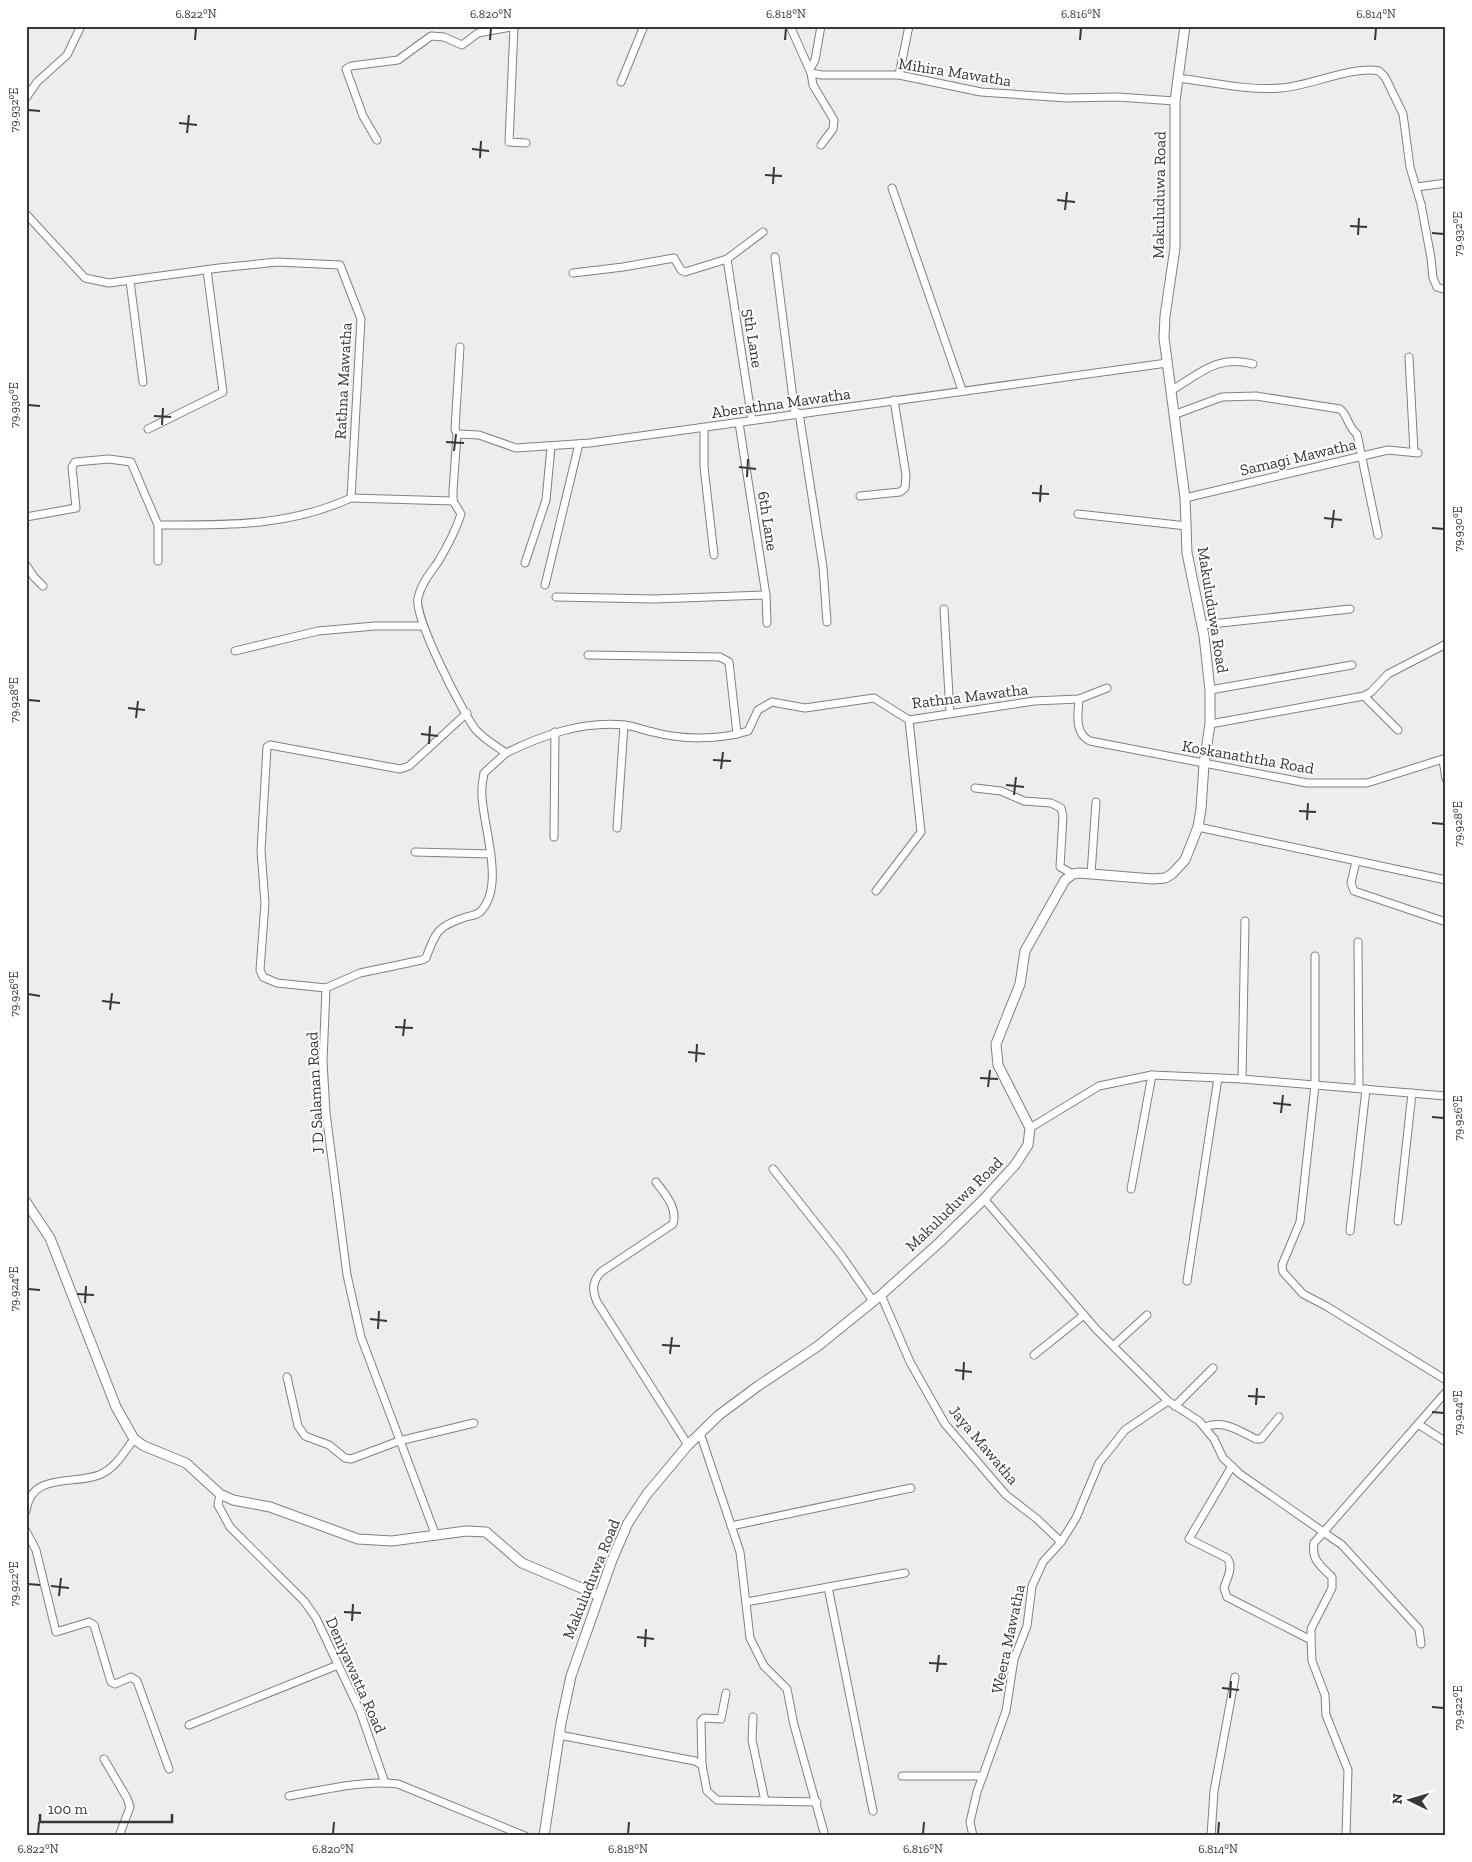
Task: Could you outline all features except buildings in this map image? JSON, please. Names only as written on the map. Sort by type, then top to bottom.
[{"type":"street","points":[[26,98],[37,82],[67,55],[81,26]]},
{"type":"street","points":[[377,140],[363,116],[346,69],[351,66],[398,60],[431,36],[444,37],[462,44],[478,33],[515,26],[509,142],[526,143]]},
{"type":"street","points":[[621,82],[644,26]]},
{"type":"street","points":[[790,26],[800,53],[811,71],[813,86],[834,120],[833,129],[821,145]]},
{"type":"street","points":[[811,71],[815,60],[821,26]]},
{"type":"street","points":[[899,74],[909,26]]},
{"type":"street","name":"Makuluduwa Road","points":[[1073,874],[1129,878],[1165,878],[1176,871],[1185,860],[1198,827],[1210,724],[1210,690],[1202,625],[1187,553],[1185,498],[1176,414],[1167,363],[1165,316],[1175,248],[1175,101],[1185,26]]},
{"type":"street","points":[[1178,78],[1258,88],[1281,88],[1305,85],[1364,70],[1379,71],[1385,77],[1404,114],[1410,167],[1417,186],[1433,278],[1437,286],[1446,290]]},
{"type":"street","name":"Mihira Mawatha","points":[[811,71],[822,75],[899,74],[981,92],[1057,98],[1117,97],[1175,101]]},
{"type":"street","points":[[1417,186],[1446,183]]},
{"type":"street","points":[[892,188],[962,390]]},
{"type":"street","name":"Rathna Mawatha","points":[[26,214],[85,278],[109,283],[277,262],[340,265],[361,319],[351,498]]},
{"type":"street","points":[[573,273],[623,268],[674,258],[681,270],[685,272],[727,259],[763,232]]},
{"type":"street","points":[[775,258],[797,413],[823,567],[827,622]]},
{"type":"street","name":"5th Lane","points":[[727,259],[752,420]]},
{"type":"street","points":[[148,429],[223,392],[207,270]]},
{"type":"street","points":[[130,281],[143,382]]},
{"type":"street","points":[[460,347],[453,491],[454,500],[461,514],[439,559],[423,582],[417,600],[423,626],[475,729],[506,753]]},
{"type":"street","name":"Samagi Mawatha","points":[[1185,498],[1388,450],[1416,452],[1409,357]]},
{"type":"street","points":[[1172,390],[1224,361],[1236,360],[1253,364]]},
{"type":"street","name":"Aberathna Mawatha","points":[[457,434],[479,434],[516,448],[551,447],[704,428],[797,413],[1167,363]]},
{"type":"street","points":[[1176,414],[1222,397],[1256,396],[1336,407],[1343,411],[1349,427],[1357,434],[1378,535]]},
{"type":"street","points":[[860,496],[900,492],[905,488],[906,475],[894,400]]},
{"type":"street","name":"6th Lane","points":[[739,423],[766,595],[767,623]]},
{"type":"street","points":[[704,428],[704,467],[714,555]]},
{"type":"street","points":[[545,585],[579,444]]},
{"type":"street","points":[[525,563],[546,500],[551,447]]},
{"type":"street","points":[[26,517],[76,508],[72,467],[74,462],[109,459],[131,462],[158,525],[158,562]]},
{"type":"street","points":[[158,525],[240,526],[322,511],[351,498],[454,500]]},
{"type":"street","points":[[1078,514],[1187,526]]},
{"type":"street","points":[[26,565],[43,586]]},
{"type":"street","points":[[556,597],[656,599],[766,595]]},
{"type":"street","points":[[944,609],[950,713]]},
{"type":"street","points":[[1202,625],[1350,609]]},
{"type":"street","points":[[235,651],[318,631],[374,626],[423,626]]},
{"type":"street","points":[[1210,724],[1364,696],[1388,674],[1446,644]]},
{"type":"street","points":[[467,713],[409,766],[400,768],[270,745],[267,747],[261,851],[265,903],[260,970],[264,977],[277,983],[326,988],[360,973],[416,962],[426,958],[437,931],[446,924],[479,913],[488,900],[491,883],[491,854],[482,795],[484,773],[506,753],[555,732],[610,724],[624,725],[682,738],[737,734],[729,662],[720,656],[588,655]]},
{"type":"street","points":[[1210,690],[1352,665]]},
{"type":"street","name":"Rathna Mawatha","points":[[737,734],[748,731],[758,710],[772,702],[805,708],[874,698],[908,720],[1034,701],[1080,699],[1107,688]]},
{"type":"street","points":[[1364,696],[1398,730]]},
{"type":"street","name":"Koskanaththa Road","points":[[1080,699],[1078,722],[1084,738],[1204,764],[1307,783],[1350,785],[1367,783],[1444,759]]},
{"type":"street","points":[[876,891],[921,832],[908,720]]},
{"type":"street","points":[[617,828],[624,725]]},
{"type":"street","points":[[554,837],[555,732]]},
{"type":"street","points":[[1444,759],[1446,779]]},
{"type":"street","points":[[975,788],[1001,791],[1024,801],[1051,803],[1061,808],[1063,816],[1060,867],[1073,874],[1065,880],[1030,940],[1023,960],[1020,984],[996,1044],[998,1066],[1030,1128],[1099,1086],[1152,1076],[1218,1078],[1446,1096]]},
{"type":"street","points":[[1091,874],[1096,802]]},
{"type":"street","points":[[1198,827],[1446,880]]},
{"type":"street","points":[[415,852],[491,854]]},
{"type":"street","points":[[1356,860],[1351,883],[1354,891],[1446,922]]},
{"type":"street","points":[[1242,1080],[1244,921]]},
{"type":"street","points":[[1350,1230],[1362,1089],[1358,942]]},
{"type":"street","points":[[1315,956],[1315,1085],[1300,1222],[1282,1266],[1283,1272],[1303,1294],[1326,1306],[1446,1380]]},
{"type":"street","name":"J D Salaman Road","points":[[326,988],[323,1061],[326,1114],[347,1275],[361,1337],[398,1441],[436,1536]]},
{"type":"street","points":[[1131,1189],[1152,1076]]},
{"type":"street","points":[[1187,1281],[1218,1078]]},
{"type":"street","points":[[1398,1221],[1412,1093]]},
{"type":"street","name":"Makuluduwa Road","points":[[544,1836],[559,1735],[571,1676],[598,1595],[628,1523],[653,1486],[700,1433],[758,1386],[818,1346],[877,1298],[984,1199],[1022,1155],[1030,1138],[1030,1128]]},
{"type":"street","name":"Jaya Mawatha","points":[[773,1169],[877,1298],[945,1424],[1006,1494],[1061,1542]]},
{"type":"street","points":[[656,1182],[672,1205],[674,1212],[673,1224],[601,1272],[596,1278],[593,1289],[598,1302],[688,1445]]},
{"type":"street","points":[[984,1199],[1113,1346],[1172,1403],[1199,1421],[1214,1439],[1223,1458],[1323,1534],[1342,1545],[1418,1629],[1421,1644]]},
{"type":"street","points":[[26,1202],[50,1238],[116,1407],[134,1439],[152,1451],[186,1464],[220,1494],[233,1500],[270,1507],[358,1539],[392,1542],[466,1531],[486,1532],[522,1563],[598,1595]]},
{"type":"street","points":[[1034,1355],[1084,1315]]},
{"type":"street","points":[[1113,1346],[1147,1315]]},
{"type":"street","name":"Weera Mawatha","points":[[973,1836],[970,1822],[977,1792],[1006,1711],[1014,1659],[1027,1626],[1032,1586],[1043,1562],[1061,1542],[1076,1518],[1099,1463],[1125,1430],[1172,1403],[1213,1368]]},
{"type":"street","points":[[287,1377],[298,1426],[305,1436],[330,1445],[345,1458],[351,1459],[398,1441],[474,1423]]},
{"type":"street","points":[[1346,1836],[1348,1770],[1326,1714],[1325,1695],[1312,1661],[1311,1629],[1332,1588],[1332,1577],[1314,1559],[1312,1552],[1314,1543],[1446,1392]]},
{"type":"street","points":[[1204,1427],[1213,1423],[1222,1424],[1256,1438],[1261,1438],[1279,1417]]},
{"type":"street","points":[[1418,1424],[1446,1442]]},
{"type":"street","points":[[700,1433],[740,1552],[750,1638],[764,1666],[786,1689],[825,1836]]},
{"type":"street","points":[[26,1511],[30,1496],[40,1487],[52,1482],[100,1475],[109,1470],[134,1439]]},
{"type":"street","points":[[1232,1466],[1189,1539],[1227,1558],[1230,1562],[1224,1588],[1227,1597],[1311,1640]]},
{"type":"street","points":[[731,1526],[911,1488]]},
{"type":"street","name":"Deniyawatta Road","points":[[220,1494],[218,1505],[230,1528],[304,1601],[316,1618],[360,1711],[385,1782]]},
{"type":"street","points":[[26,1531],[38,1557],[56,1632],[89,1622],[94,1625],[111,1682],[115,1684],[130,1678],[137,1681],[169,1769]]},
{"type":"street","points":[[746,1602],[905,1573]]},
{"type":"street","points":[[828,1587],[873,1811]]},
{"type":"street","points":[[189,1726],[338,1665]]},
{"type":"street","points":[[1211,1836],[1214,1791],[1235,1677]]},
{"type":"street","points":[[726,1693],[721,1718],[704,1718],[701,1721],[702,1766],[707,1791],[712,1798],[726,1801],[817,1802]]},
{"type":"street","points":[[753,1717],[752,1740],[765,1801]]},
{"type":"street","points":[[559,1735],[695,1761],[702,1766]]},
{"type":"street","points":[[104,1759],[127,1798],[130,1807],[119,1836]]},
{"type":"street","points":[[902,1776],[983,1776]]},
{"type":"street","points":[[289,1796],[337,1787],[385,1782],[398,1784],[525,1836]]}]
